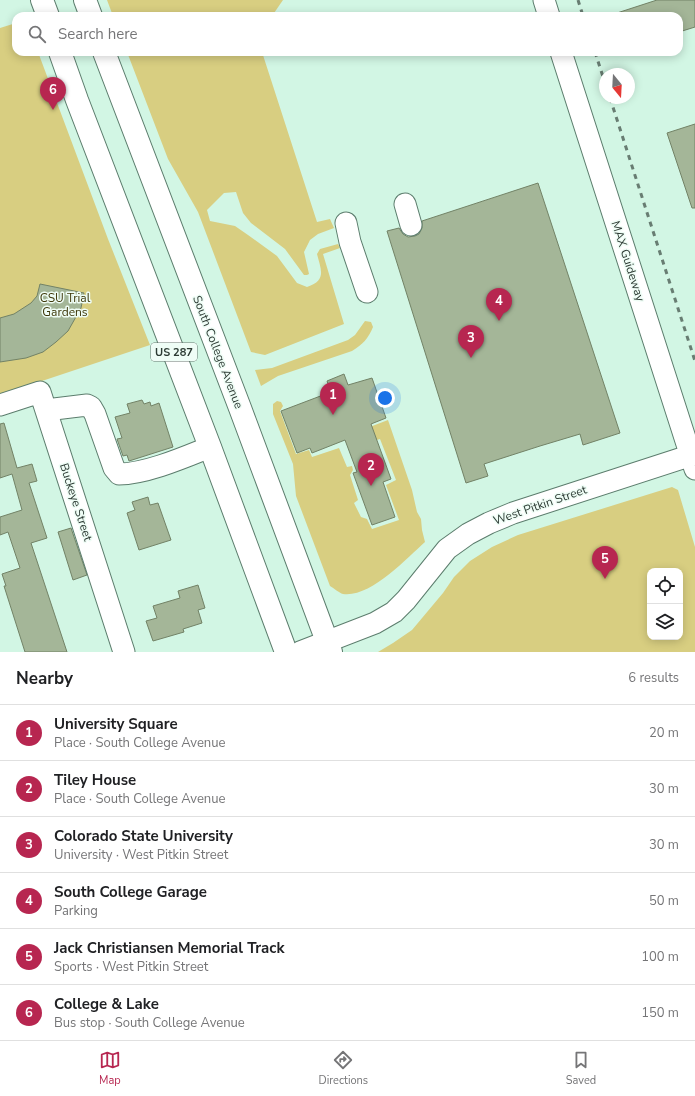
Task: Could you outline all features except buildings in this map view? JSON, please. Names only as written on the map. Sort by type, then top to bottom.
[{"type":"highway","points":[[42,0],[46,12]]},
{"type":"highway","points":[[86,0],[90,12]]},
{"type":"highway","name":"US 287","points":[[61,56],[286,652]]},
{"type":"highway","name":"South College Avenue","points":[[106,56],[330,647]]},
{"type":"street","points":[[544,0],[548,12]]},
{"type":"street","name":"MAX Guideway","points":[[561,56],[694,460]]},
{"type":"street","points":[[404,204],[411,224]]},
{"type":"street","points":[[346,223],[350,242],[367,292]]},
{"type":"street","name":"Buckeye Street","points":[[0,405],[40,392],[124,652]]},
{"type":"street","points":[[46,410],[87,404],[91,407],[95,414],[114,468],[119,474],[128,474],[167,463],[210,447]]},
{"type":"street","name":"West Pitkin Street","points":[[300,652],[330,647],[375,624],[394,612],[406,600],[447,549],[468,534],[489,523],[513,513],[694,460]]},
{"type":"green space","points":[[107,0],[283,0],[275,12],[112,12]]},
{"type":"green space","name":"CSU Trial Gardens","points":[[12,24],[12,56],[39,56],[108,239],[150,345],[0,395],[0,28]]},
{"type":"green space","points":[[129,56],[263,56],[317,222],[330,219],[334,228],[318,234],[310,240],[304,252],[309,274],[304,275],[285,249],[251,223],[243,213],[236,192],[224,193],[207,210],[210,221],[235,226],[277,256],[297,283],[307,287],[318,281],[320,278],[321,270],[317,254],[320,249],[338,244],[340,248],[323,254],[344,324],[265,355],[251,352],[198,212],[168,159]]},
{"type":"green space","points":[[365,321],[371,322],[373,327],[365,341],[352,351],[278,376],[261,386],[255,370],[272,368],[348,340],[355,335]]},
{"type":"green space","points":[[277,401],[281,402],[283,406],[280,411],[296,454],[309,450],[312,457],[339,448],[347,467],[352,466],[353,470],[350,475],[358,500],[354,503],[361,517],[367,519],[372,529],[399,520],[386,485],[396,480],[380,439],[359,445],[354,433],[388,420],[412,490],[417,512],[421,519],[425,542],[387,576],[365,590],[353,594],[343,594],[330,586],[296,496],[293,464],[273,414],[273,404]]},
{"type":"green space","points":[[672,487],[678,490],[695,547],[695,652],[378,652],[412,630],[443,593],[454,577],[470,561],[492,547],[518,535]]},
{"type":"railway","points":[[578,0],[582,12]]},
{"type":"railway","points":[[596,56],[600,68]]},
{"type":"railway","points":[[612,104],[695,361]]},
{"type":"place","name":"College & Lake","points":[[53,110]]},
{"type":"place","name":"South College Garage","points":[[499,321]]},
{"type":"place","name":"Colorado State University","points":[[471,358]]},
{"type":"place","name":"University Square","points":[[333,415]]},
{"type":"place","name":"Tiley House","points":[[371,486]]},
{"type":"place","name":"Jack Christiansen Memorial Track","points":[[605,579]]}]
